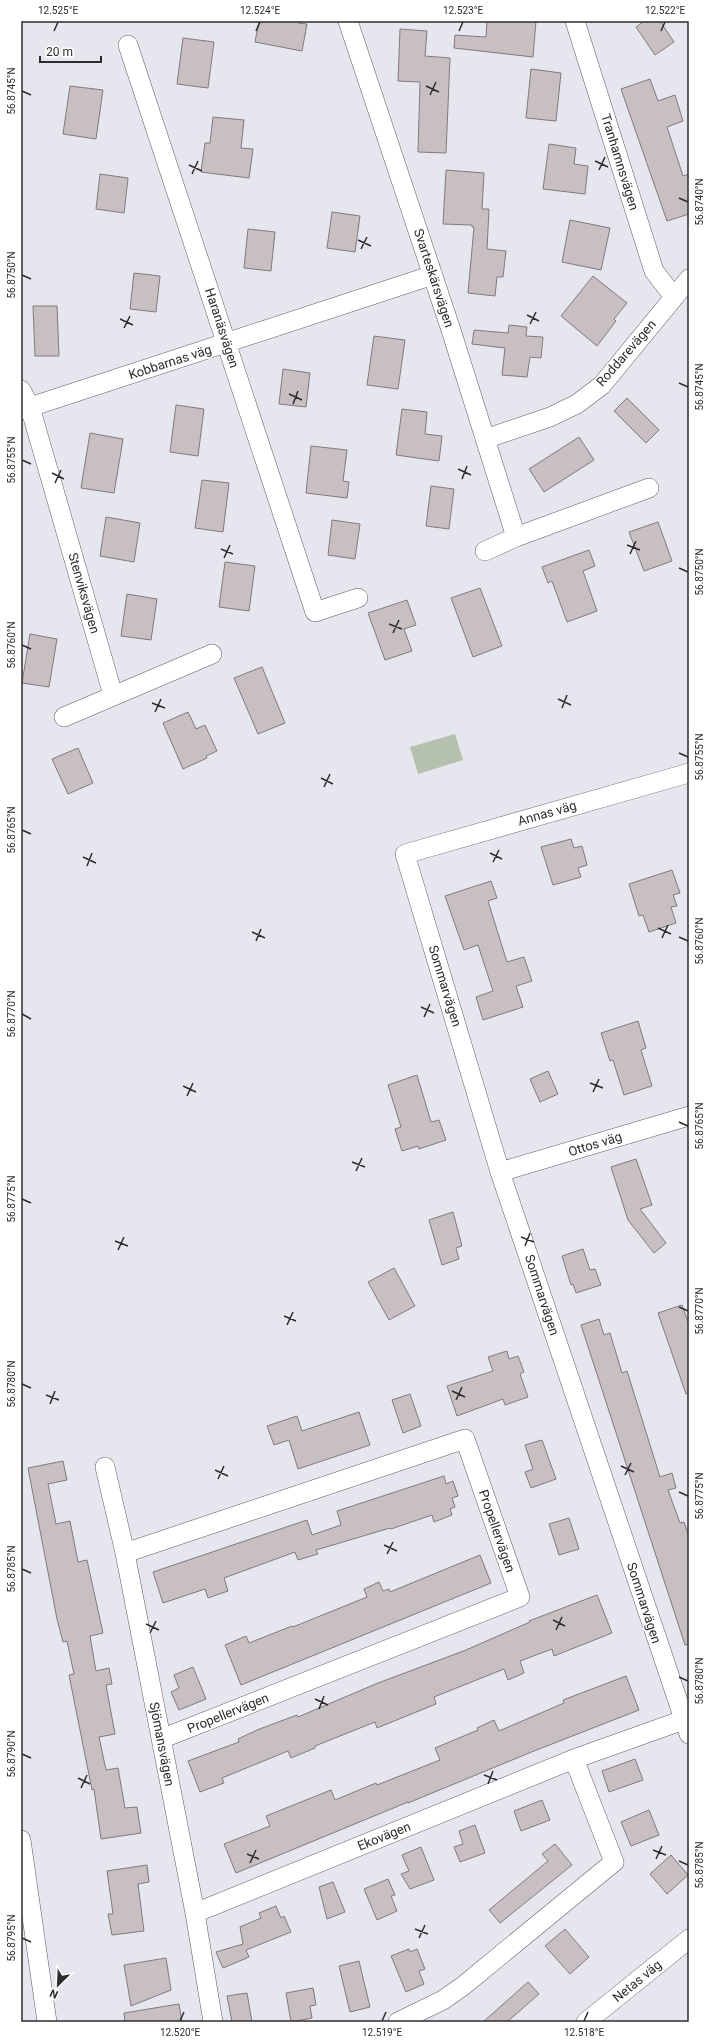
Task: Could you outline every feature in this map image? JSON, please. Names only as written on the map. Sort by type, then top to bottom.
[{"type":"street","name":"Svarteskärsvägen","points":[[348,21],[433,275],[516,537]]},
{"type":"street","name":"Tranhamnsvägen","points":[[575,21],[654,271],[674,297]]},
{"type":"street","name":"Haranäsvägen","points":[[128,45],[315,612],[358,598]]},
{"type":"street","name":"Kobbarnas väg","points":[[25,409],[227,344],[433,275]]},
{"type":"street","name":"Roddarevägen","points":[[485,439],[550,417],[577,404],[602,385],[689,279]]},
{"type":"street","name":"Stenviksvägen","points":[[21,390],[25,409],[114,695]]},
{"type":"street","points":[[485,551],[516,537],[649,488]]},
{"type":"street","points":[[64,717],[212,654]]},
{"type":"street","name":"Annas väg","points":[[405,854],[689,773]]},
{"type":"street","name":"Sommarvägen","points":[[405,854],[500,1172],[687,1724]]},
{"type":"street","name":"Ottos väg","points":[[500,1172],[689,1116]]},
{"type":"street","name":"Propellervägen","points":[[125,1553],[465,1439],[520,1597],[161,1739]]},
{"type":"street","name":"Sjömansvägen","points":[[104,1467],[125,1553],[194,1912],[213,2022]]},
{"type":"street","name":"Ekovägen","points":[[194,1912],[574,1759],[687,1724]]},
{"type":"street","points":[[398,2022],[443,2000],[463,1986],[614,1862],[574,1759]]},
{"type":"street","points":[[21,1840],[47,2022]]},
{"type":"street","name":"Netas väg","points":[[586,2022],[689,1940]]},
{"type":"green space","points":[[455,734],[463,760],[418,774],[410,747]]},
{"type":"building","points":[[259,21],[298,21],[298,23],[307,24],[302,51],[255,42]]},
{"type":"building","points":[[487,21],[536,21],[533,57],[454,48],[455,35],[486,37]]},
{"type":"building","points":[[644,21],[660,21],[674,42],[655,55],[636,27]]},
{"type":"building","points":[[400,29],[427,31],[425,56],[450,58],[446,153],[418,152],[420,82],[398,81]]},
{"type":"building","points":[[183,38],[214,42],[208,88],[177,84]]},
{"type":"building","points":[[531,69],[561,73],[556,121],[526,118]]},
{"type":"building","points":[[650,79],[658,101],[675,95],[683,121],[667,127],[683,176],[689,174],[689,214],[667,221],[621,89]]},
{"type":"building","points":[[70,86],[103,90],[96,139],[63,134]]},
{"type":"building","points":[[213,117],[244,120],[241,148],[253,149],[249,178],[201,172],[205,143],[210,143]]},
{"type":"building","points":[[549,144],[576,148],[574,164],[588,166],[585,194],[543,189]]},
{"type":"building","points":[[446,170],[484,173],[482,209],[489,209],[487,249],[506,251],[503,277],[497,277],[495,296],[468,293],[474,227],[472,227],[472,225],[443,224]]},
{"type":"building","points":[[100,174],[128,178],[124,213],[96,209]]},
{"type":"building","points":[[332,212],[360,216],[355,252],[327,248]]},
{"type":"building","points":[[570,220],[610,228],[601,270],[562,262]]},
{"type":"building","points":[[248,229],[275,232],[271,271],[244,268]]},
{"type":"building","points":[[134,273],[160,276],[156,312],[130,309]]},
{"type":"building","points":[[593,276],[627,303],[614,319],[616,321],[597,346],[561,316]]},
{"type":"building","points":[[33,306],[57,306],[59,356],[35,356]]},
{"type":"building","points":[[509,325],[527,327],[526,336],[543,337],[541,358],[530,357],[527,377],[502,375],[505,348],[472,344],[474,330],[508,333]]},
{"type":"building","points":[[374,336],[405,340],[398,389],[367,385]]},
{"type":"building","points":[[283,369],[310,373],[306,407],[279,404]]},
{"type":"building","points":[[627,398],[659,430],[646,443],[614,411]]},
{"type":"building","points":[[176,405],[204,409],[198,456],[170,452]]},
{"type":"building","points":[[402,409],[427,412],[425,434],[442,436],[439,461],[396,455]]},
{"type":"building","points":[[90,433],[123,439],[114,493],[81,488]]},
{"type":"building","points":[[579,437],[594,460],[544,492],[529,469]]},
{"type":"building","points":[[311,446],[347,450],[343,481],[349,482],[347,498],[306,493]]},
{"type":"building","points":[[202,480],[229,483],[223,532],[195,528]]},
{"type":"building","points":[[431,486],[454,489],[449,529],[426,526]]},
{"type":"building","points":[[106,517],[140,523],[134,562],[100,556]]},
{"type":"building","points":[[332,520],[360,524],[355,559],[328,555]]},
{"type":"building","points":[[658,522],[672,561],[644,571],[629,532]]},
{"type":"building","points":[[589,550],[595,566],[583,571],[597,611],[567,622],[552,581],[548,583],[542,567]]},
{"type":"building","points":[[225,562],[255,566],[249,611],[219,607]]},
{"type":"building","points":[[480,588],[502,646],[473,657],[451,598]]},
{"type":"building","points":[[127,594],[157,599],[151,640],[121,636]]},
{"type":"building","points":[[407,600],[416,625],[404,629],[412,651],[385,660],[368,613]]},
{"type":"building","points":[[30,634],[57,639],[49,687],[22,683]]},
{"type":"building","points":[[262,667],[285,723],[258,734],[234,678]]},
{"type":"building","points":[[188,712],[196,729],[205,725],[217,751],[206,756],[207,758],[183,769],[163,723]]},
{"type":"building","points":[[78,748],[93,783],[68,794],[52,759]]},
{"type":"building","points":[[571,839],[574,848],[582,846],[587,865],[578,868],[581,877],[553,885],[541,847]]},
{"type":"building","points":[[672,870],[680,893],[673,895],[677,906],[671,907],[676,923],[649,932],[643,915],[639,916],[629,884]]},
{"type":"building","points":[[491,881],[497,898],[488,901],[507,962],[524,957],[532,981],[516,986],[523,1007],[483,1020],[476,997],[493,991],[478,945],[464,950],[445,896]]},
{"type":"building","points":[[638,1021],[646,1048],[641,1050],[652,1086],[624,1095],[613,1060],[610,1061],[601,1033]]},
{"type":"building","points":[[548,1071],[558,1094],[540,1102],[530,1079]]},
{"type":"building","points":[[417,1075],[431,1122],[439,1120],[446,1140],[419,1149],[418,1146],[402,1151],[395,1129],[401,1127],[388,1085]]},
{"type":"building","points":[[636,1159],[652,1205],[640,1209],[666,1243],[654,1253],[628,1220],[611,1167]]},
{"type":"building","points":[[453,1212],[462,1246],[456,1248],[459,1259],[442,1265],[429,1220]]},
{"type":"building","points":[[583,1249],[590,1270],[595,1269],[601,1285],[576,1293],[573,1284],[571,1285],[562,1256]]},
{"type":"building","points":[[394,1268],[415,1306],[389,1320],[368,1282]]},
{"type":"building","points":[[682,1305],[689,1325],[689,1393],[686,1394],[658,1313]]},
{"type":"building","points":[[599,1319],[604,1335],[610,1333],[622,1373],[627,1371],[660,1477],[672,1473],[676,1488],[668,1490],[680,1523],[684,1522],[689,1537],[689,1644],[685,1645],[581,1325]]},
{"type":"building","points":[[507,1351],[509,1359],[518,1356],[524,1372],[520,1374],[528,1397],[505,1405],[503,1399],[457,1416],[447,1386],[493,1371],[488,1357]]},
{"type":"building","points":[[410,1394],[421,1426],[403,1433],[392,1400]]},
{"type":"building","points":[[359,1412],[370,1445],[298,1469],[289,1440],[274,1445],[267,1426],[297,1416],[302,1431]]},
{"type":"building","points":[[542,1440],[556,1479],[531,1488],[525,1472],[533,1469],[525,1445]]},
{"type":"building","points":[[63,1461],[67,1480],[48,1484],[56,1524],[70,1521],[78,1562],[87,1560],[103,1633],[90,1636],[96,1671],[109,1668],[112,1684],[106,1685],[115,1734],[99,1737],[106,1770],[118,1768],[125,1808],[137,1807],[141,1833],[101,1839],[94,1789],[92,1790],[69,1675],[74,1674],[67,1641],[63,1642],[57,1619],[28,1468]]},
{"type":"building","points":[[444,1476],[446,1484],[453,1481],[458,1496],[452,1498],[455,1507],[450,1509],[452,1515],[434,1522],[432,1515],[391,1529],[390,1528],[316,1550],[318,1554],[298,1560],[295,1552],[224,1578],[228,1591],[208,1598],[205,1589],[163,1603],[153,1572],[307,1520],[312,1535],[341,1525],[337,1511]]},
{"type":"building","points":[[569,1518],[579,1549],[559,1555],[549,1524]]},
{"type":"building","points":[[480,1555],[491,1583],[241,1685],[225,1645],[246,1636],[249,1643],[367,1597],[364,1589],[379,1582],[383,1591],[389,1589],[390,1592]]},
{"type":"building","points":[[597,1595],[612,1633],[554,1656],[552,1649],[520,1661],[524,1673],[508,1680],[504,1669],[434,1697],[436,1704],[377,1728],[375,1722],[315,1746],[315,1748],[291,1758],[288,1751],[222,1778],[224,1783],[200,1792],[188,1761],[239,1742],[238,1739],[257,1730],[297,1715],[298,1717],[378,1683],[466,1650],[530,1622],[529,1621]]},
{"type":"building","points":[[193,1667],[206,1699],[179,1710],[171,1692],[179,1688],[174,1675]]},
{"type":"building","points":[[626,1676],[639,1710],[534,1751],[236,1873],[224,1844],[270,1826],[266,1816],[331,1790],[335,1800],[376,1783],[377,1785],[440,1760],[435,1748],[478,1730],[477,1728],[494,1720],[499,1731],[564,1703],[563,1700]]},
{"type":"building","points":[[635,1759],[643,1780],[609,1792],[602,1771]]},
{"type":"building","points":[[542,1800],[550,1820],[521,1831],[514,1811]]},
{"type":"building","points":[[649,1810],[659,1835],[631,1846],[621,1822]]},
{"type":"building","points":[[475,1825],[485,1853],[460,1862],[454,1847],[463,1844],[459,1831]]},
{"type":"building","points":[[555,1844],[572,1865],[500,1923],[489,1910],[548,1861],[542,1854]]},
{"type":"building","points":[[421,1847],[434,1880],[410,1889],[401,1874],[409,1871],[402,1855]]},
{"type":"building","points":[[671,1855],[688,1875],[667,1894],[650,1874]]},
{"type":"building","points":[[147,1865],[149,1882],[138,1884],[144,1931],[112,1935],[108,1914],[113,1914],[107,1871]]},
{"type":"building","points":[[388,1879],[395,1895],[391,1896],[397,1911],[377,1920],[364,1889]]},
{"type":"building","points":[[333,1882],[345,1912],[327,1919],[319,1887]]},
{"type":"building","points":[[276,1906],[281,1918],[284,1916],[291,1932],[246,1950],[249,1957],[223,1968],[216,1952],[243,1944],[240,1927],[261,1918],[259,1913]]},
{"type":"building","points":[[565,1929],[589,1957],[570,1974],[545,1946]]},
{"type":"building","points":[[409,1949],[410,1952],[417,1949],[425,1969],[419,1971],[424,1984],[406,1992],[391,1956]]},
{"type":"building","points":[[166,1958],[171,1990],[131,2006],[124,1965]]},
{"type":"building","points":[[359,1961],[370,2007],[350,2012],[339,1966]]},
{"type":"building","points":[[528,1982],[539,1994],[507,2022],[483,2022]]},
{"type":"building","points":[[313,1988],[316,2005],[310,2006],[312,2018],[291,2022],[286,1993]]},
{"type":"building","points":[[247,1993],[252,2022],[232,2022],[227,1996]]},
{"type":"building","points":[[179,2004],[182,2022],[125,2022],[124,2013]]}]
